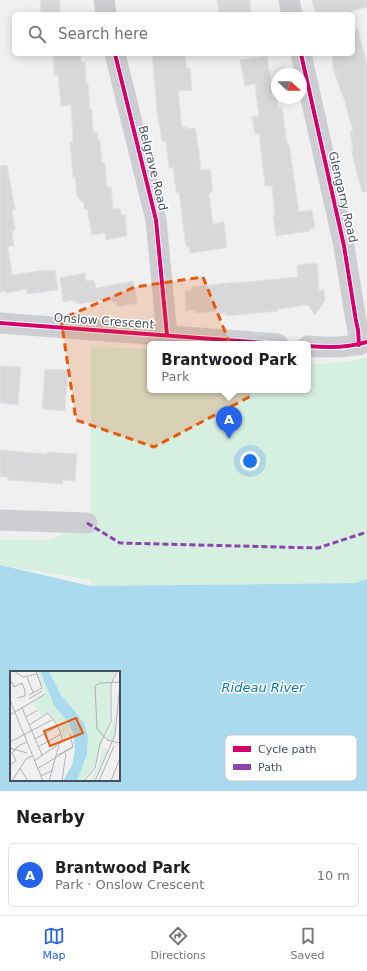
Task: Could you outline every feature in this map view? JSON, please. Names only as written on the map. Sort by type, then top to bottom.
[{"type":"street","points":[[104,0],[106,12]]},
{"type":"street","points":[[289,0],[292,12]]},
{"type":"street","name":"Belgrave Road","points":[[115,56],[156,220],[167,335]]},
{"type":"street","name":"Glengarry Road","points":[[301,56],[344,246],[356,321],[363,343]]},
{"type":"street","name":"Onslow Crescent","points":[[0,323],[241,341]]},
{"type":"street","points":[[311,346],[330,348],[363,343]]},
{"type":"street","points":[[0,520],[87,523]]},
{"type":"highlighted area","points":[[203,277],[251,396],[154,447],[76,420],[61,319],[135,287]]},
{"type":"green space","points":[[91,347],[147,349],[147,393],[311,393],[311,363],[338,363],[367,357],[367,579],[356,583],[91,586],[91,580],[4,566],[0,564],[0,540],[49,540],[91,523]]},
{"type":"water","name":"Rideau River","points":[[0,565],[91,586],[356,583],[367,579],[367,791],[0,791]]},
{"type":"building","points":[[40,0],[60,0],[60,12],[41,12]]},
{"type":"building","points":[[217,0],[250,0],[251,12],[219,12]]},
{"type":"building","points":[[312,0],[367,0],[367,7],[352,12],[315,12]]},
{"type":"building","points":[[355,29],[358,29],[367,65],[367,192],[362,192],[351,150],[353,150],[350,131],[353,131],[343,95],[333,68],[332,56],[355,56]]},
{"type":"building","points":[[53,56],[81,56],[81,62],[85,62],[86,84],[88,83],[90,110],[92,109],[93,132],[98,132],[98,140],[100,139],[102,163],[105,162],[107,188],[111,187],[113,209],[120,208],[121,215],[125,215],[127,236],[106,240],[105,233],[92,235],[87,209],[84,210],[84,202],[82,202],[77,196],[75,177],[73,177],[70,142],[73,142],[71,105],[61,106],[58,75],[54,76]]},
{"type":"building","points":[[152,56],[185,56],[187,68],[190,68],[192,90],[178,91],[182,127],[187,126],[187,129],[195,128],[201,170],[210,169],[213,191],[209,194],[213,224],[224,222],[227,248],[190,253],[189,247],[186,247],[179,193],[176,191],[173,167],[169,168],[166,142],[162,140],[157,108]]},
{"type":"building","points":[[267,56],[271,83],[271,104],[277,104],[278,108],[282,107],[299,212],[312,210],[315,228],[309,229],[310,231],[276,236],[273,216],[275,215],[272,186],[265,186],[259,133],[255,134],[252,117],[259,116],[255,84],[245,86],[240,60]]},
{"type":"building","points":[[7,165],[15,209],[12,210],[15,230],[12,231],[14,246],[8,246],[12,275],[55,270],[58,290],[27,294],[27,289],[7,293],[6,291],[0,292],[0,166]]},
{"type":"building","points":[[317,263],[319,290],[324,290],[325,301],[315,315],[308,305],[278,309],[278,311],[227,316],[225,313],[219,314],[219,311],[195,313],[195,310],[186,311],[185,291],[192,290],[192,287],[298,277],[297,265]]},
{"type":"building","points":[[85,273],[86,281],[94,280],[96,288],[133,281],[138,303],[117,307],[116,302],[112,303],[111,299],[78,304],[78,302],[74,303],[74,300],[63,302],[60,278]]},
{"type":"building","points":[[0,366],[21,367],[18,405],[0,403]]},
{"type":"building","points":[[45,369],[68,370],[65,411],[42,409]]},
{"type":"building","points":[[0,450],[47,454],[47,452],[77,454],[75,481],[63,480],[62,484],[7,480],[8,477],[0,477]]},
{"type":"marked path","points":[[87,523],[120,543],[318,548],[367,532]]},
{"type":"cycle path","points":[[115,56],[156,220],[167,335]]},
{"type":"cycle path","points":[[301,56],[344,246],[358,330],[359,345]]},
{"type":"cycle path","points":[[0,323],[238,341]]},
{"type":"cycle path","points":[[311,346],[338,347],[367,342]]},
{"type":"place","name":"Brantwood Park","points":[[229,439]]}]
